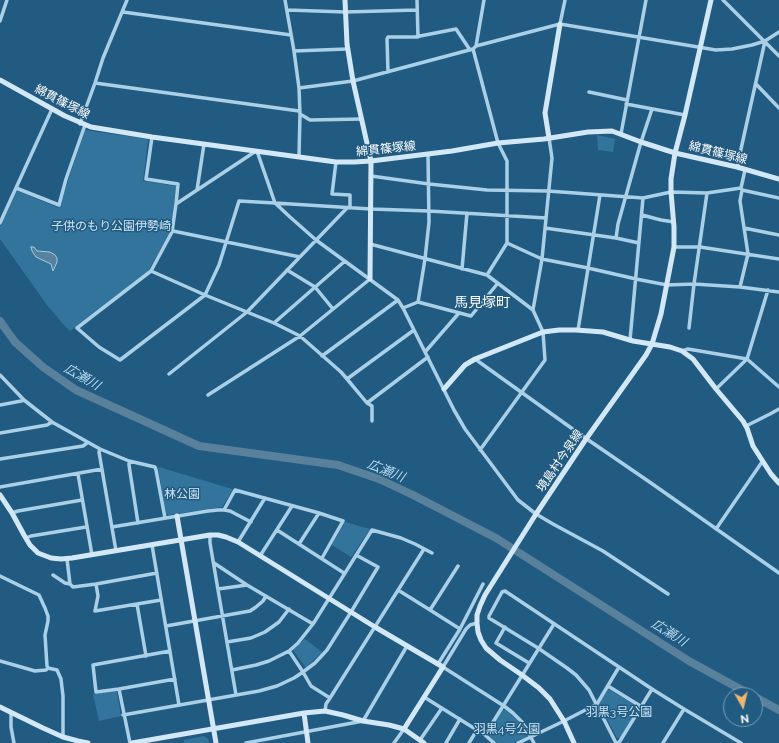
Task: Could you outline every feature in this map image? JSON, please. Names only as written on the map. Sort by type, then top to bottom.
[{"type":"street","points":[[0,21],[7,0]]},
{"type":"street","points":[[16,188],[59,205],[95,82],[103,58],[127,0]]},
{"type":"street","points":[[285,0],[299,88],[300,113],[298,156]]},
{"type":"street","points":[[345,0],[347,49],[371,161],[370,279]]},
{"type":"street","points":[[417,0],[418,37]]},
{"type":"street","points":[[473,48],[484,0]]},
{"type":"street","points":[[533,310],[542,259],[552,158],[545,113],[565,0]]},
{"type":"street","points":[[621,134],[646,0]]},
{"type":"street","name":"境島村今泉線","points":[[573,743],[564,721],[550,699],[522,674],[500,660],[486,648],[480,636],[477,615],[480,606],[497,576],[535,516],[586,439],[646,355],[652,344],[661,314],[674,247],[671,179],[675,153],[711,0]]},
{"type":"street","points":[[723,0],[779,56]]},
{"type":"street","points":[[287,10],[345,12],[417,10]]},
{"type":"street","points":[[122,12],[291,35]]},
{"type":"street","points":[[299,88],[353,81],[560,24],[716,50],[732,49],[752,45],[765,41],[779,32]]},
{"type":"street","points":[[388,72],[388,37],[418,37],[456,29],[473,48],[498,143],[507,161],[507,243],[487,275]]},
{"type":"street","points":[[737,167],[765,41]]},
{"type":"street","points":[[294,52],[347,49]]},
{"type":"street","name":"綿貫篠塚線","points":[[0,80],[52,109],[83,124],[98,129],[336,162],[371,161],[452,151],[498,143],[544,139],[588,132],[612,131],[675,153],[737,167],[779,179]]},
{"type":"street","points":[[95,82],[300,113],[310,120],[362,119]]},
{"type":"street","points":[[756,84],[779,108]]},
{"type":"street","points":[[589,92],[652,109],[685,115]]},
{"type":"street","points":[[0,223],[52,109]]},
{"type":"street","points":[[616,238],[618,224],[652,109]]},
{"type":"street","points":[[152,137],[146,179],[178,184],[173,231],[151,271],[77,328],[99,347],[120,360],[205,294],[219,264],[238,201],[546,218]]},
{"type":"street","points":[[197,190],[204,144]]},
{"type":"street","points":[[176,204],[256,151],[275,203],[316,240],[398,300],[465,429],[518,500],[535,516],[604,551],[668,594]]},
{"type":"street","points":[[418,302],[425,259],[430,211],[428,154]]},
{"type":"street","points":[[168,374],[246,312],[348,208],[350,195],[332,194],[336,162]]},
{"type":"street","points":[[740,287],[748,254],[740,201],[746,170]]},
{"type":"street","points":[[371,176],[486,190],[548,191],[643,198],[671,192],[707,193],[742,189],[779,198]]},
{"type":"street","points":[[689,328],[707,193]]},
{"type":"street","points":[[578,330],[600,195]]},
{"type":"street","points":[[630,340],[643,198]]},
{"type":"street","points":[[462,269],[467,213]]},
{"type":"street","points":[[642,216],[674,222]]},
{"type":"street","points":[[545,228],[616,238],[639,243]]},
{"type":"street","points":[[744,228],[779,235]]},
{"type":"street","points":[[173,231],[300,257]]},
{"type":"street","points":[[507,243],[542,259],[667,285],[694,284],[740,287],[779,292]]},
{"type":"street","points":[[370,244],[487,275],[533,310],[543,332],[545,360],[480,450]]},
{"type":"street","points":[[674,247],[700,247],[779,259]]},
{"type":"street","points":[[274,323],[345,261]]},
{"type":"street","points":[[287,270],[315,287],[333,310]]},
{"type":"street","points":[[151,271],[274,323],[300,336],[347,378],[367,403],[372,406],[372,421]]},
{"type":"street","points":[[208,394],[300,336],[370,279]]},
{"type":"street","points":[[403,308],[418,302],[471,316],[498,283]]},
{"type":"street","points":[[716,389],[747,359],[768,290]]},
{"type":"street","points":[[322,356],[398,300]]},
{"type":"street","points":[[425,352],[459,313]]},
{"type":"street","points":[[347,378],[414,330]]},
{"type":"street","points":[[444,389],[465,365],[475,359],[543,332],[559,330],[603,332],[630,340],[670,347],[682,351],[693,359],[716,389],[743,420],[753,446],[762,462],[779,483]]},
{"type":"street","points":[[682,351],[688,349],[747,359],[779,387]]},
{"type":"street","points":[[367,403],[428,357]]},
{"type":"street","points":[[475,359],[586,439],[779,573]]},
{"type":"street","points":[[0,375],[24,400],[52,422],[87,443],[129,461],[155,467],[165,518]]},
{"type":"street","points":[[0,405],[21,402],[24,400]]},
{"type":"street","points":[[746,426],[779,409]]},
{"type":"street","points":[[0,432],[47,425],[52,422]]},
{"type":"street","points":[[0,459],[83,446],[87,443]]},
{"type":"street","points":[[100,449],[99,452],[116,551]]},
{"type":"street","points":[[129,461],[138,523]]},
{"type":"street","points":[[716,529],[762,462]]},
{"type":"street","points":[[0,487],[102,470]]},
{"type":"street","points":[[78,474],[92,555]]},
{"type":"street","points":[[224,510],[235,490],[344,521],[322,558]]},
{"type":"street","points":[[0,495],[33,548],[42,555],[55,559],[66,559],[180,539],[218,534],[238,542],[504,706],[526,727],[534,743]]},
{"type":"street","points":[[238,542],[265,498]]},
{"type":"street","points":[[12,513],[82,500]]},
{"type":"street","points":[[260,556],[292,506]]},
{"type":"street","points":[[112,528],[208,511],[224,510],[235,513],[251,522]]},
{"type":"street","points":[[299,544],[319,514]]},
{"type":"street","points":[[177,516],[216,743]]},
{"type":"street","points":[[26,538],[86,527]]},
{"type":"street","points":[[276,530],[344,573]]},
{"type":"street","points":[[232,670],[270,661],[289,651],[298,643],[306,634],[372,530],[401,538],[432,552]]},
{"type":"street","points":[[210,535],[236,695]]},
{"type":"street","points":[[152,545],[179,705]]},
{"type":"street","points":[[325,711],[326,704],[424,549]]},
{"type":"street","points":[[123,715],[236,695],[277,686],[303,672],[326,650],[378,567],[356,555]]},
{"type":"street","points":[[66,559],[70,584]]},
{"type":"street","points":[[214,563],[312,624]]},
{"type":"street","points":[[430,610],[458,566]]},
{"type":"street","points":[[53,575],[73,587],[157,573]]},
{"type":"street","points":[[0,576],[40,597],[48,616],[45,636],[48,668]]},
{"type":"street","points":[[96,584],[98,596],[95,610],[161,600]]},
{"type":"street","points":[[218,589],[247,584]]},
{"type":"street","points":[[438,664],[460,629],[483,584]]},
{"type":"street","points":[[398,590],[460,629]]},
{"type":"street","points":[[652,689],[620,741],[617,743],[589,690],[576,675],[538,648],[489,617],[502,592],[503,591],[652,689],[742,743]]},
{"type":"street","points":[[166,626],[250,611],[266,596]]},
{"type":"street","points":[[138,604],[146,656]]},
{"type":"street","points":[[227,642],[251,638],[265,632],[279,622],[289,610]]},
{"type":"street","points":[[394,743],[466,629],[470,625],[477,623]]},
{"type":"street","points":[[485,735],[554,624]]},
{"type":"street","points":[[505,627],[496,643],[529,663]]},
{"type":"street","points":[[246,743],[363,721],[407,646]]},
{"type":"street","points":[[170,651],[93,665],[96,692],[175,679]]},
{"type":"street","points":[[289,651],[311,686],[330,698]]},
{"type":"street","points":[[0,661],[35,671],[46,670],[48,668],[57,670],[63,696],[63,737]]},
{"type":"street","points":[[518,743],[597,704],[619,667]]},
{"type":"street","points":[[608,686],[642,707]]},
{"type":"street","points":[[119,689],[123,715],[131,743],[304,713],[325,711],[363,721],[404,729],[422,742],[442,708]]},
{"type":"street","points":[[424,697],[485,735],[494,743]]},
{"type":"street","points":[[0,707],[63,737],[88,743]]},
{"type":"street","points":[[663,743],[684,708]]},
{"type":"street","points":[[11,712],[12,743]]},
{"type":"street","points":[[304,713],[308,743]]},
{"type":"street","points":[[446,743],[460,719]]},
{"type":"street","points":[[469,743],[477,730]]},
{"type":"green space","name":"子供のもり公園伊勢崎","points":[[85,130],[147,139],[143,181],[176,186],[171,232],[148,271],[70,331],[47,305],[0,239],[0,227],[17,191],[59,208]]},
{"type":"green space","points":[[597,135],[615,139],[613,152],[598,150]]},
{"type":"green space","name":"林公園","points":[[159,467],[233,490],[222,507],[169,515],[166,514]]},
{"type":"green space","points":[[345,522],[370,529],[351,557],[332,545]]},
{"type":"green space","points":[[305,639],[322,652],[306,668],[293,650]]},
{"type":"green space","name":"羽黒3号公園","points":[[608,690],[637,706],[638,709],[620,738],[617,738],[599,704]]},
{"type":"green space","points":[[117,692],[121,716],[99,721],[93,694]]},
{"type":"green space","name":"羽黒4号公園","points":[[502,710],[506,710],[513,715],[527,733],[526,737],[513,743],[497,743],[489,736],[489,732]]},
{"type":"green space","points":[[204,736],[208,739],[209,743],[184,743],[184,740]]},
{"type":"shaded area","points":[[31,247],[34,247],[37,251],[50,252],[55,255],[57,262],[53,271],[51,264],[36,257]]},
{"type":"waterway","name":"広瀬川","points":[[0,321],[15,342],[43,367],[76,390],[199,446],[338,465],[379,479],[413,495],[496,538],[689,661],[736,687]]},
{"type":"waterway","name":"広瀬川","points":[[763,701],[779,710]]},
{"type":"district","name":"馬見塚町","points":[[482,303]]}]
